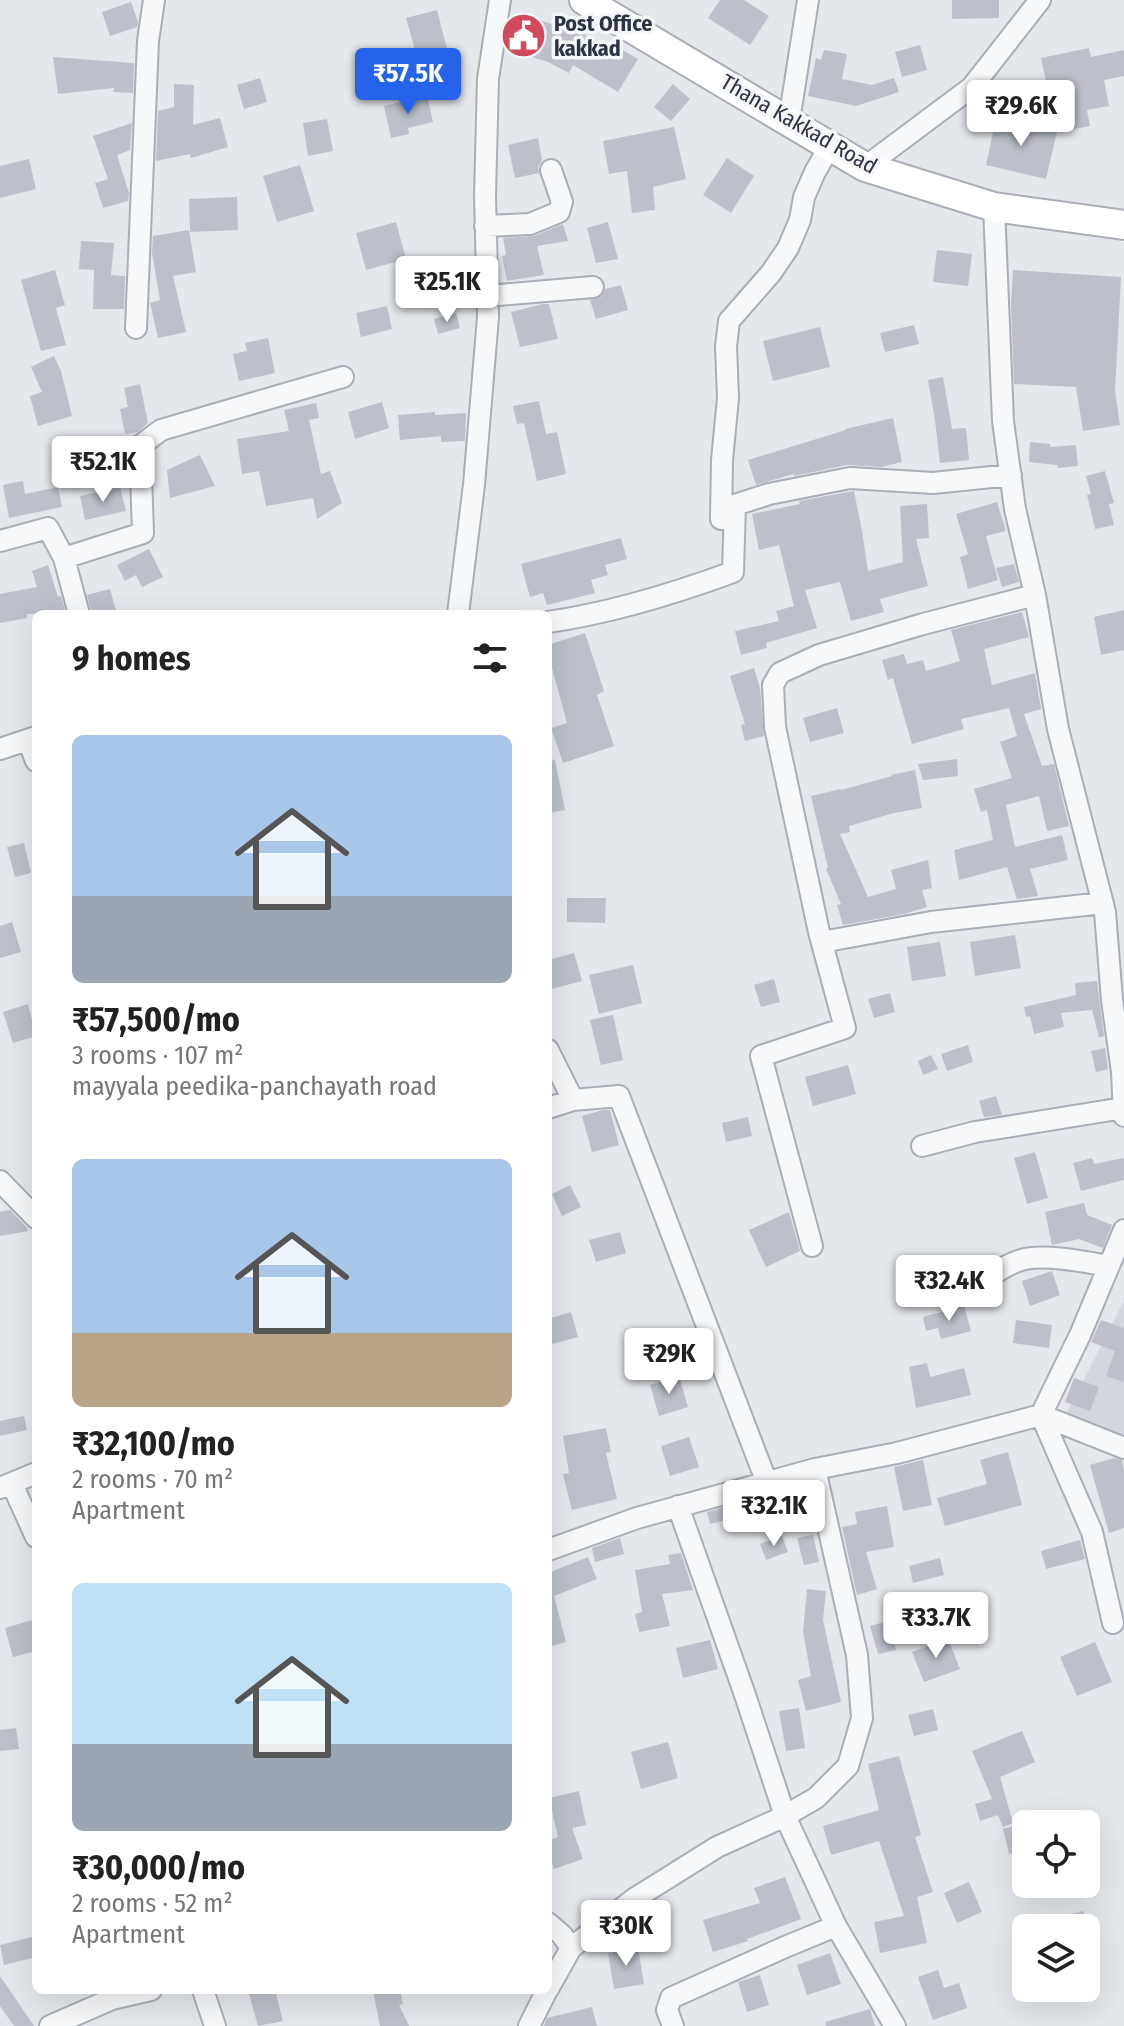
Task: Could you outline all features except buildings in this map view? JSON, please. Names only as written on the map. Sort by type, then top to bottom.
[{"type":"main road","name":"Thana Kakkad Road","points":[[584,0],[865,167],[994,207],[1124,225]]},
{"type":"street","points":[[136,328],[148,41],[154,0]]},
{"type":"street","points":[[458,610],[474,485],[488,317],[485,226],[488,79],[500,0]]},
{"type":"street","points":[[789,121],[808,0]]},
{"type":"street","points":[[865,167],[972,87],[1039,1]]},
{"type":"street","points":[[830,146],[804,197],[800,220],[788,248],[771,273],[729,321],[721,519],[735,505],[769,494],[850,478],[933,483],[1011,475]]},
{"type":"street","points":[[485,226],[530,224],[559,212],[562,202],[551,170]]},
{"type":"street","points":[[922,1146],[975,1132],[1123,1112],[1122,1072],[1112,1000],[1111,907],[1058,729],[1035,595],[1015,509],[1003,421],[994,207]]},
{"type":"street","points":[[487,296],[593,287]]},
{"type":"street","points":[[64,558],[143,533],[140,446],[161,430],[343,377]]},
{"type":"street","points":[[552,621],[689,588],[733,572],[735,505]]},
{"type":"street","points":[[0,541],[48,528],[64,558],[78,610]]},
{"type":"street","points":[[812,1246],[761,1056],[845,1028],[822,942],[775,727],[773,685],[780,673],[819,655],[1035,595]]},
{"type":"street","points":[[0,749],[32,738]]},
{"type":"street","points":[[822,942],[931,922],[1111,907]]},
{"type":"street","points":[[552,1058],[573,1100]]},
{"type":"street","points":[[552,1107],[573,1100],[619,1096],[767,1483]]},
{"type":"street","points":[[0,1181],[32,1214]]},
{"type":"street","points":[[1113,1623],[1092,1532],[1041,1415],[1080,1335],[1124,1230]]},
{"type":"street","points":[[974,1287],[1022,1259],[1070,1260],[1108,1266]]},
{"type":"street","points":[[552,1547],[637,1518],[815,1469],[897,1453],[1041,1415],[1124,1448]]},
{"type":"street","points":[[552,1982],[571,1948],[634,1899],[717,1847],[816,1798],[848,1766],[862,1718],[857,1655],[815,1469]]},
{"type":"street","points":[[32,1475],[6,1486],[32,1530]]},
{"type":"street","points":[[678,1506],[785,1816],[836,1926],[895,2026]]},
{"type":"street","points":[[552,1926],[571,1948]]},
{"type":"street","points":[[673,2026],[667,2010],[671,1998],[836,1926]]},
{"type":"street","points":[[50,2026],[112,1999],[134,1994]]},
{"type":"street","points":[[204,1994],[215,2026]]},
{"type":"street","points":[[529,2026],[545,1994]]},
{"type":"shaded area","points":[[1124,1301],[1124,1442],[1064,1418]]},
{"type":"place","name":"Post Office kakkad","points":[[523,36]]}]
